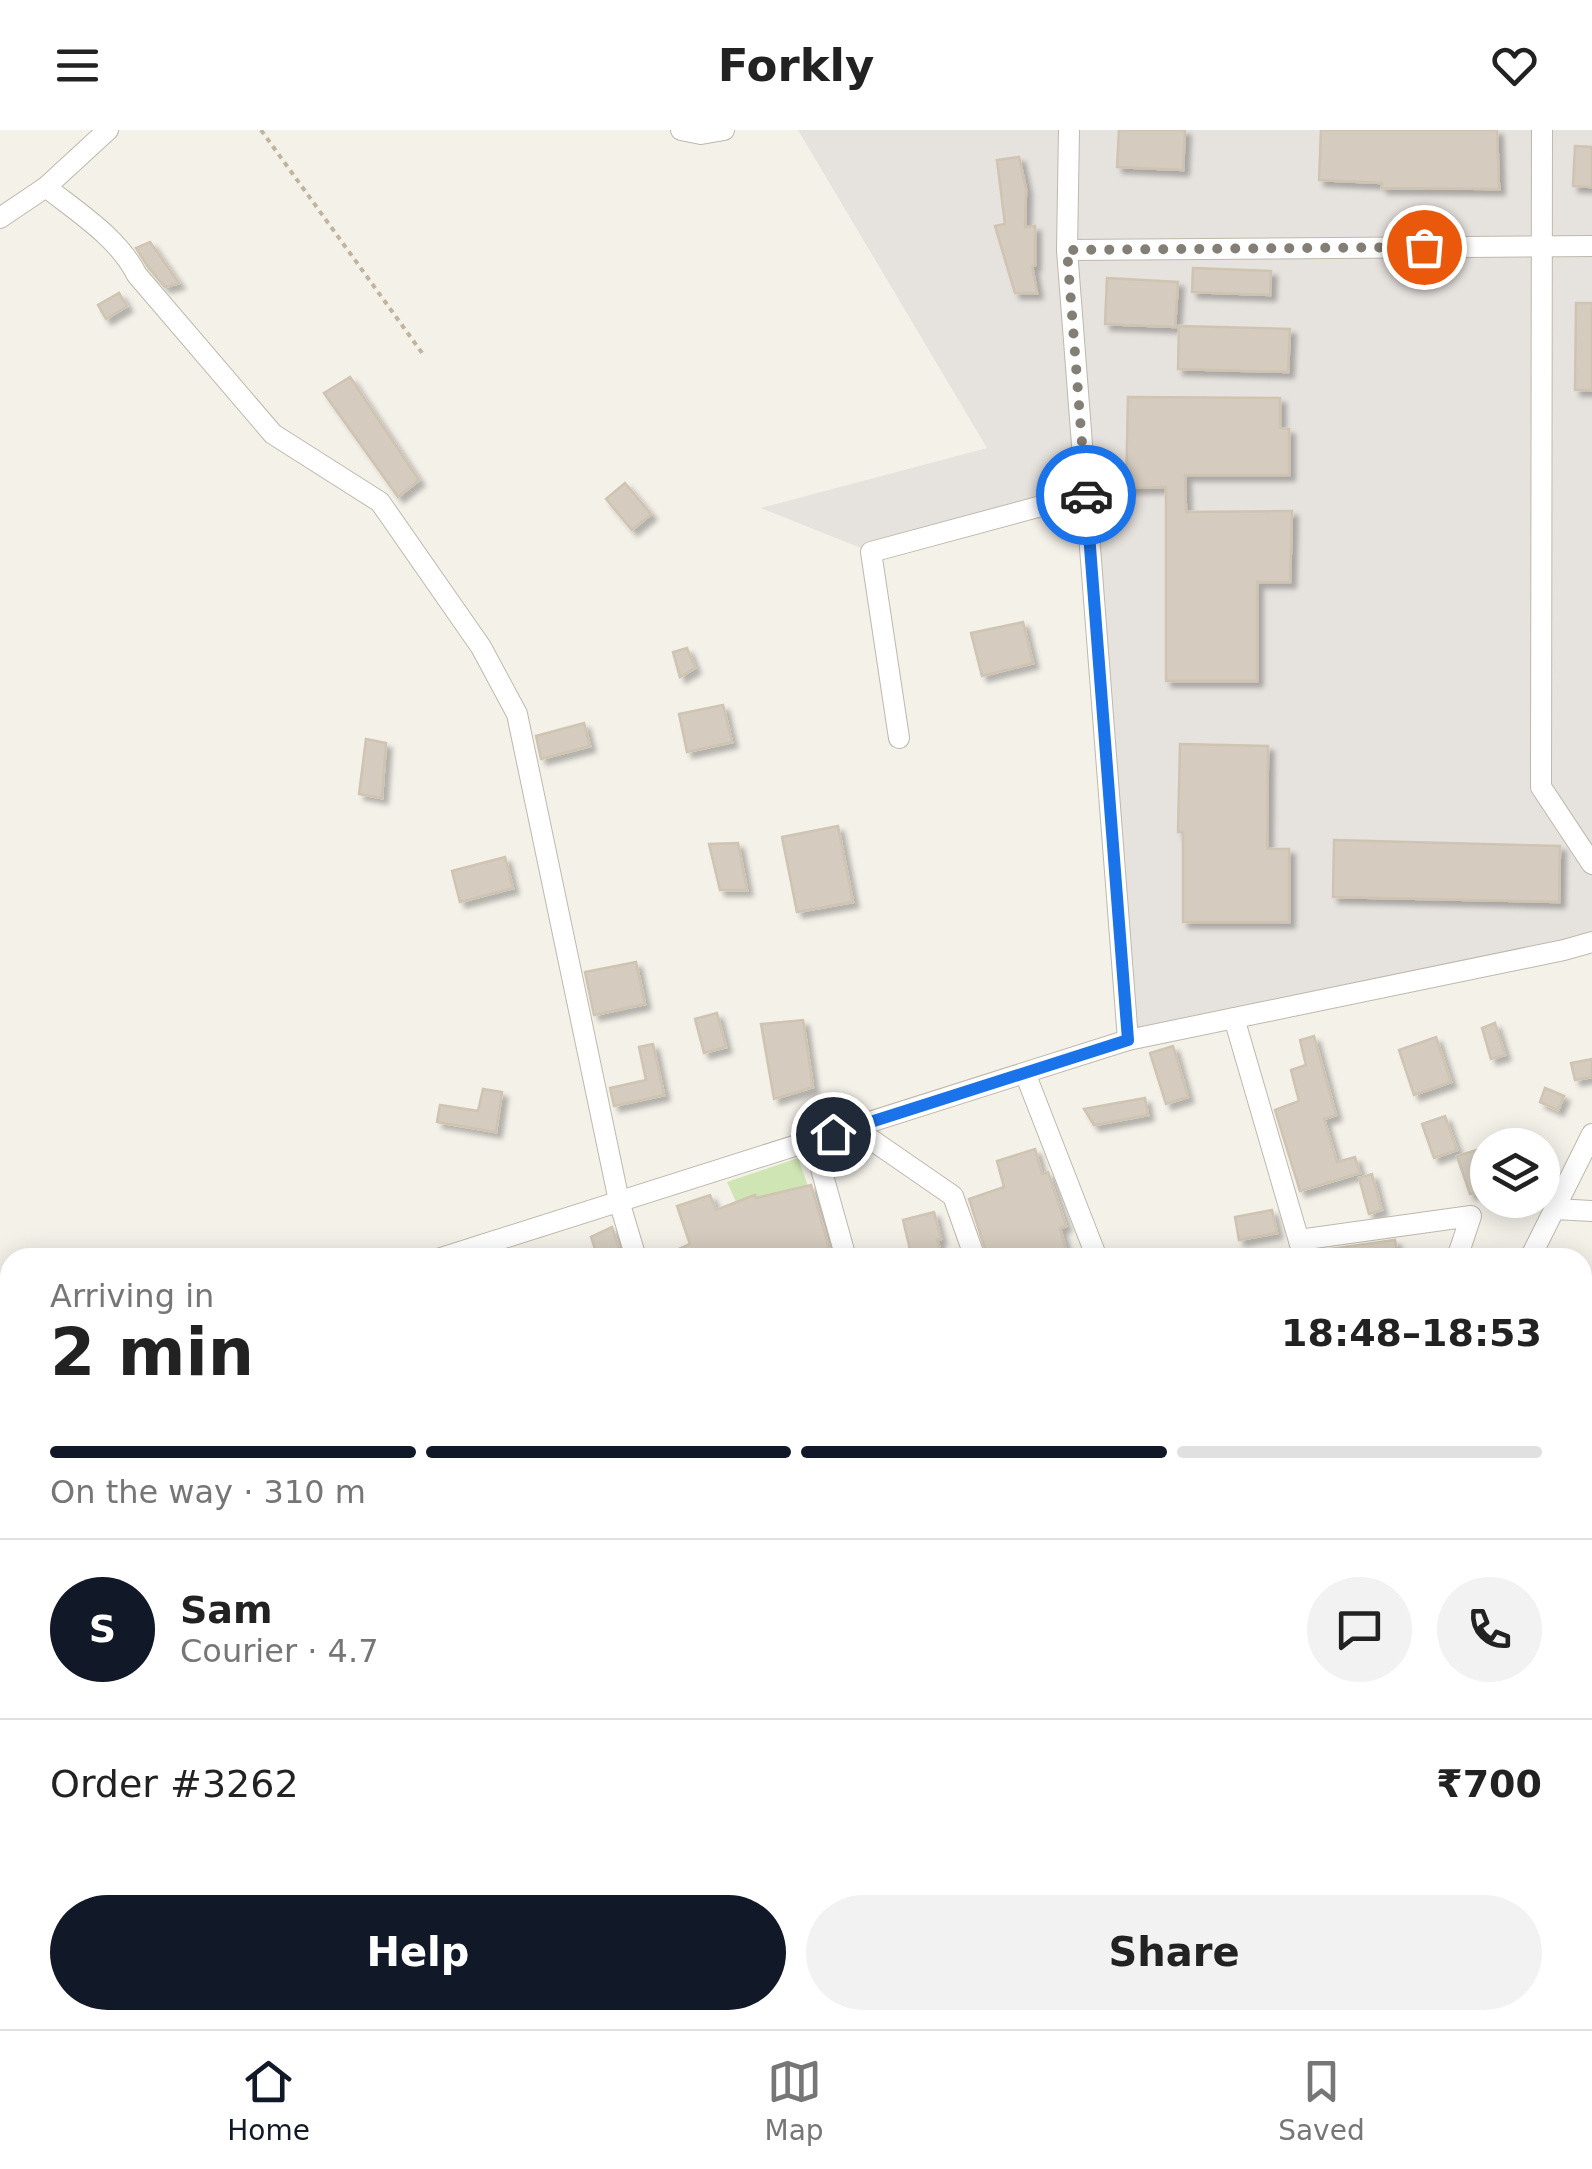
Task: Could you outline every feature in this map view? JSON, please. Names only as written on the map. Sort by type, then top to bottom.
[{"type":"street","points":[[0,218],[46,187],[108,130]]},
{"type":"street","points":[[681,130],[701,134],[724,130]]},
{"type":"street","points":[[1069,130],[1067,250],[1128,1040]]},
{"type":"street","points":[[1542,130],[1541,787],[1592,864]]},
{"type":"street","points":[[46,187],[129,259],[136,274],[273,434],[380,502],[481,647],[517,714],[619,1201],[633,1248]]},
{"type":"street","points":[[1067,250],[1592,246]]},
{"type":"street","points":[[899,738],[871,552],[1086,494]]},
{"type":"street","points":[[499,1248],[619,1201],[1128,1040],[1592,942]]},
{"type":"street","points":[[1234,1018],[1302,1248]]},
{"type":"street","points":[[1024,1072],[1093,1248]]},
{"type":"street","points":[[853,1127],[953,1196],[971,1248]]},
{"type":"street","points":[[1560,1199],[1592,1134]]},
{"type":"street","points":[[812,1140],[843,1248]]},
{"type":"street","points":[[1560,1209],[1592,1211]]},
{"type":"street","points":[[1307,1248],[1472,1216],[1461,1248]]},
{"type":"street","points":[[1535,1248],[1550,1218]]},
{"type":"path","points":[[261,130],[425,356]]},
{"type":"shaded area","points":[[798,130],[1592,130],[1592,942],[1128,1040],[1086,494],[871,552],[761,508],[987,448]]},
{"type":"green space","points":[[798,1158],[808,1186],[774,1194],[777,1248],[755,1195],[736,1202],[727,1182]]},
{"type":"building","points":[[1119,130],[1185,130],[1183,170],[1117,167]]},
{"type":"building","points":[[1321,130],[1497,130],[1499,189],[1382,188],[1382,183],[1319,180]]},
{"type":"building","points":[[1575,146],[1592,147],[1592,187],[1573,186]]},
{"type":"building","points":[[1019,157],[1026,189],[1025,227],[1035,226],[1032,266],[1037,293],[1015,293],[995,226],[1005,224],[997,160]]},
{"type":"building","points":[[150,242],[179,283],[165,287],[148,267],[136,248]]},
{"type":"building","points":[[1193,268],[1271,271],[1270,295],[1192,292]]},
{"type":"building","points":[[1107,278],[1178,282],[1175,327],[1105,324]]},
{"type":"building","points":[[119,293],[127,306],[106,319],[98,305]]},
{"type":"building","points":[[1576,303],[1592,303],[1592,390],[1575,390]]},
{"type":"building","points":[[1179,326],[1290,329],[1288,372],[1178,369]]},
{"type":"building","points":[[350,377],[419,480],[398,497],[324,393]]},
{"type":"building","points":[[1128,397],[1280,398],[1280,428],[1289,429],[1289,475],[1185,475],[1186,512],[1292,511],[1290,582],[1257,582],[1257,681],[1166,681],[1166,487],[1126,488]]},
{"type":"building","points":[[625,483],[651,514],[632,530],[606,499]]},
{"type":"building","points":[[1023,622],[1033,663],[982,676],[971,633]]},
{"type":"building","points":[[687,648],[695,668],[680,677],[673,652]]},
{"type":"building","points":[[723,705],[732,742],[687,752],[679,714]]},
{"type":"building","points":[[584,723],[590,746],[541,759],[536,736]]},
{"type":"building","points":[[366,739],[386,743],[382,798],[359,794]]},
{"type":"building","points":[[1180,744],[1268,746],[1267,849],[1289,849],[1289,922],[1183,922],[1183,832],[1178,832]]},
{"type":"building","points":[[838,826],[853,902],[797,912],[782,837]]},
{"type":"building","points":[[1334,840],[1560,846],[1559,902],[1333,897]]},
{"type":"building","points":[[738,843],[747,890],[720,890],[709,844]]},
{"type":"building","points":[[505,857],[513,888],[460,902],[452,871]]},
{"type":"building","points":[[636,962],[645,1004],[594,1015],[585,972]]},
{"type":"building","points":[[717,1013],[726,1047],[704,1053],[695,1019]]},
{"type":"building","points":[[803,1020],[813,1087],[774,1099],[761,1024]]},
{"type":"building","points":[[1495,1023],[1505,1055],[1491,1059],[1482,1028]]},
{"type":"building","points":[[1314,1036],[1336,1115],[1324,1119],[1337,1162],[1355,1157],[1360,1173],[1300,1191],[1275,1110],[1299,1101],[1291,1070],[1306,1065],[1300,1040]]},
{"type":"building","points":[[1436,1037],[1451,1082],[1414,1095],[1399,1050]]},
{"type":"building","points":[[653,1044],[664,1095],[614,1106],[610,1088],[646,1080],[639,1047]]},
{"type":"building","points":[[1173,1046],[1188,1097],[1166,1104],[1150,1053]]},
{"type":"building","points":[[1592,1059],[1592,1077],[1575,1080],[1571,1063]]},
{"type":"building","points":[[1545,1088],[1564,1096],[1558,1110],[1540,1102]]},
{"type":"building","points":[[483,1089],[502,1092],[496,1132],[437,1122],[440,1105],[478,1111]]},
{"type":"building","points":[[1145,1098],[1148,1115],[1094,1125],[1084,1109]]},
{"type":"building","points":[[1445,1116],[1457,1150],[1434,1158],[1422,1124]]},
{"type":"building","points":[[1035,1149],[1042,1174],[1048,1172],[1066,1226],[1060,1228],[1065,1248],[985,1248],[969,1199],[1004,1187],[997,1161]]},
{"type":"building","points":[[1470,1152],[1470,1194],[1457,1156]]},
{"type":"building","points":[[1372,1174],[1382,1210],[1369,1214],[1359,1178]]},
{"type":"building","points":[[811,1185],[829,1248],[681,1248],[690,1244],[677,1206],[710,1195],[716,1210],[755,1195],[756,1198]]},
{"type":"building","points":[[1272,1210],[1277,1233],[1239,1240],[1235,1217]]},
{"type":"building","points":[[934,1212],[940,1248],[910,1248],[903,1220]]},
{"type":"building","points":[[612,1227],[619,1248],[595,1248],[591,1237]]},
{"type":"building","points":[[1395,1240],[1396,1248],[1338,1248]]},
{"type":"way so far","points":[[1086,495],[1067,250],[1424,247]]},
{"type":"route","points":[[833,1134],[1128,1040],[1086,495]]}]
